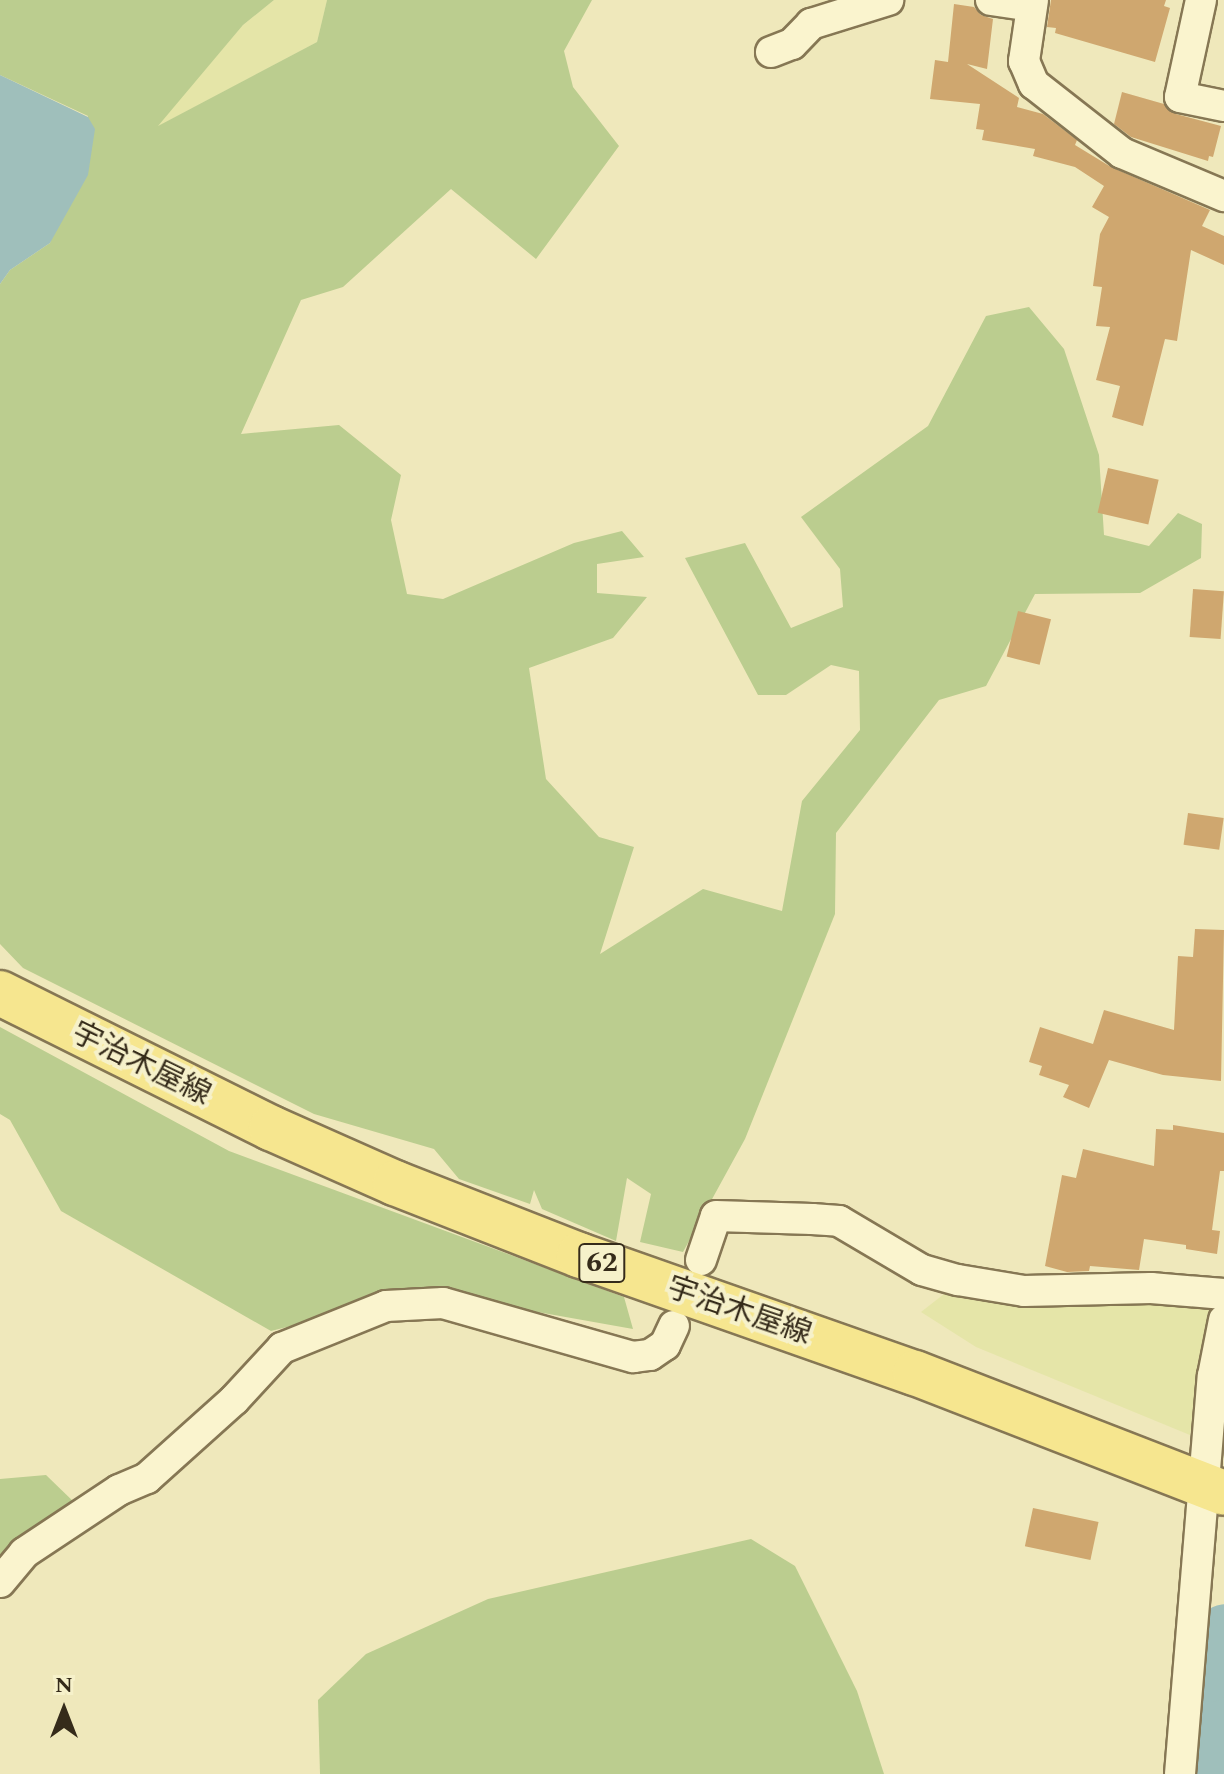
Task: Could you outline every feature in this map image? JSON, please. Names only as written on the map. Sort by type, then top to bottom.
[{"type":"main road","name":"宇治木屋線","points":[[0,993],[258,1122],[395,1183],[579,1255],[915,1373],[1217,1490]]},
{"type":"street","points":[[771,52],[792,44],[811,24],[888,0]]},
{"type":"street","points":[[991,0],[1032,3],[1024,61],[1034,84],[1122,153],[1224,196]]},
{"type":"street","points":[[1201,0],[1180,97],[1224,106]]},
{"type":"street","points":[[701,1260],[716,1216],[812,1219],[839,1221],[922,1270],[958,1280],[1024,1291],[1151,1288],[1224,1294]]},
{"type":"street","points":[[0,1582],[24,1553],[119,1490],[147,1478],[234,1400],[282,1348],[386,1306],[443,1303],[633,1357],[650,1355],[665,1345],[674,1326]]},
{"type":"street","points":[[1180,1774],[1195,1576],[1217,1490],[1213,1376],[1224,1320]]},
{"type":"green space","points":[[0,0],[274,0],[243,25],[158,126],[317,42],[327,0],[592,0],[564,51],[573,87],[619,146],[536,259],[451,189],[343,287],[301,300],[241,434],[339,425],[401,475],[391,520],[407,594],[443,599],[574,543],[622,531],[644,557],[597,564],[597,593],[647,597],[613,638],[529,668],[546,779],[599,837],[634,847],[600,954],[703,889],[782,911],[802,801],[860,730],[859,671],[831,665],[786,695],[758,695],[685,558],[745,543],[791,628],[843,607],[840,569],[801,517],[928,426],[986,316],[1029,307],[1064,349],[1099,455],[1104,535],[1149,546],[1178,513],[1202,524],[1201,558],[1140,593],[1035,594],[986,686],[939,700],[836,833],[835,914],[745,1139],[683,1252],[640,1242],[651,1194],[627,1178],[616,1241],[542,1209],[534,1190],[530,1204],[459,1179],[434,1149],[314,1114],[23,968],[0,944],[0,284],[10,270],[50,243],[88,116],[0,75]]},
{"type":"green space","points":[[274,0],[327,0],[317,42],[155,128],[243,25]]},
{"type":"green space","points":[[0,1027],[229,1151],[624,1297],[633,1329],[426,1292],[271,1331],[61,1211],[10,1120],[0,1114]]},
{"type":"green space","points":[[953,1287],[1130,1297],[1211,1306],[1190,1435],[976,1347],[921,1312]]},
{"type":"green space","points":[[46,1475],[77,1505],[0,1568],[0,1479]]},
{"type":"green space","points":[[751,1539],[795,1566],[857,1691],[884,1774],[320,1774],[318,1700],[366,1654],[488,1599]]},
{"type":"water","points":[[0,75],[88,117],[95,129],[88,175],[50,243],[10,270],[0,284]]},
{"type":"building","points":[[1051,0],[1166,0],[1164,6],[1170,8],[1155,62],[1055,33],[1056,28],[1047,27]]},
{"type":"building","points":[[954,4],[974,7],[981,15],[993,19],[987,69],[967,64],[1019,98],[1017,107],[1043,114],[1077,140],[1075,145],[1111,167],[1210,210],[1202,226],[1224,236],[1224,265],[1191,250],[1177,341],[1165,339],[1143,426],[1112,417],[1120,386],[1096,380],[1110,327],[1096,326],[1102,287],[1093,286],[1100,234],[1109,217],[1092,207],[1104,186],[1075,167],[1033,156],[1035,149],[982,140],[984,130],[976,129],[980,104],[930,99],[935,60],[948,62]]},
{"type":"building","points":[[1122,92],[1164,104],[1176,114],[1221,126],[1213,157],[1209,156],[1208,161],[1131,137],[1114,124]]},
{"type":"building","points":[[1108,468],[1159,480],[1148,525],[1098,513]]},
{"type":"building","points":[[1193,589],[1224,591],[1221,639],[1190,637]]},
{"type":"building","points":[[1018,611],[1051,619],[1040,665],[1007,657]]},
{"type":"building","points":[[1188,813],[1224,818],[1219,850],[1184,845]]},
{"type":"building","points":[[1195,929],[1224,930],[1221,1081],[1163,1075],[1109,1060],[1089,1108],[1063,1097],[1069,1085],[1039,1075],[1042,1066],[1029,1062],[1040,1027],[1093,1044],[1104,1010],[1174,1030],[1178,956],[1193,957]]},
{"type":"building","points":[[1173,1125],[1224,1133],[1224,1171],[1220,1171],[1212,1230],[1220,1231],[1217,1254],[1186,1249],[1186,1245],[1144,1239],[1139,1270],[1090,1266],[1089,1271],[1067,1272],[1045,1266],[1062,1175],[1076,1178],[1083,1149],[1154,1166],[1156,1129],[1173,1130]]},
{"type":"building","points":[[1033,1508],[1099,1522],[1090,1560],[1025,1546]]},
{"type":"waterway","points":[[1201,1774],[1209,1677],[1224,1629]]}]
